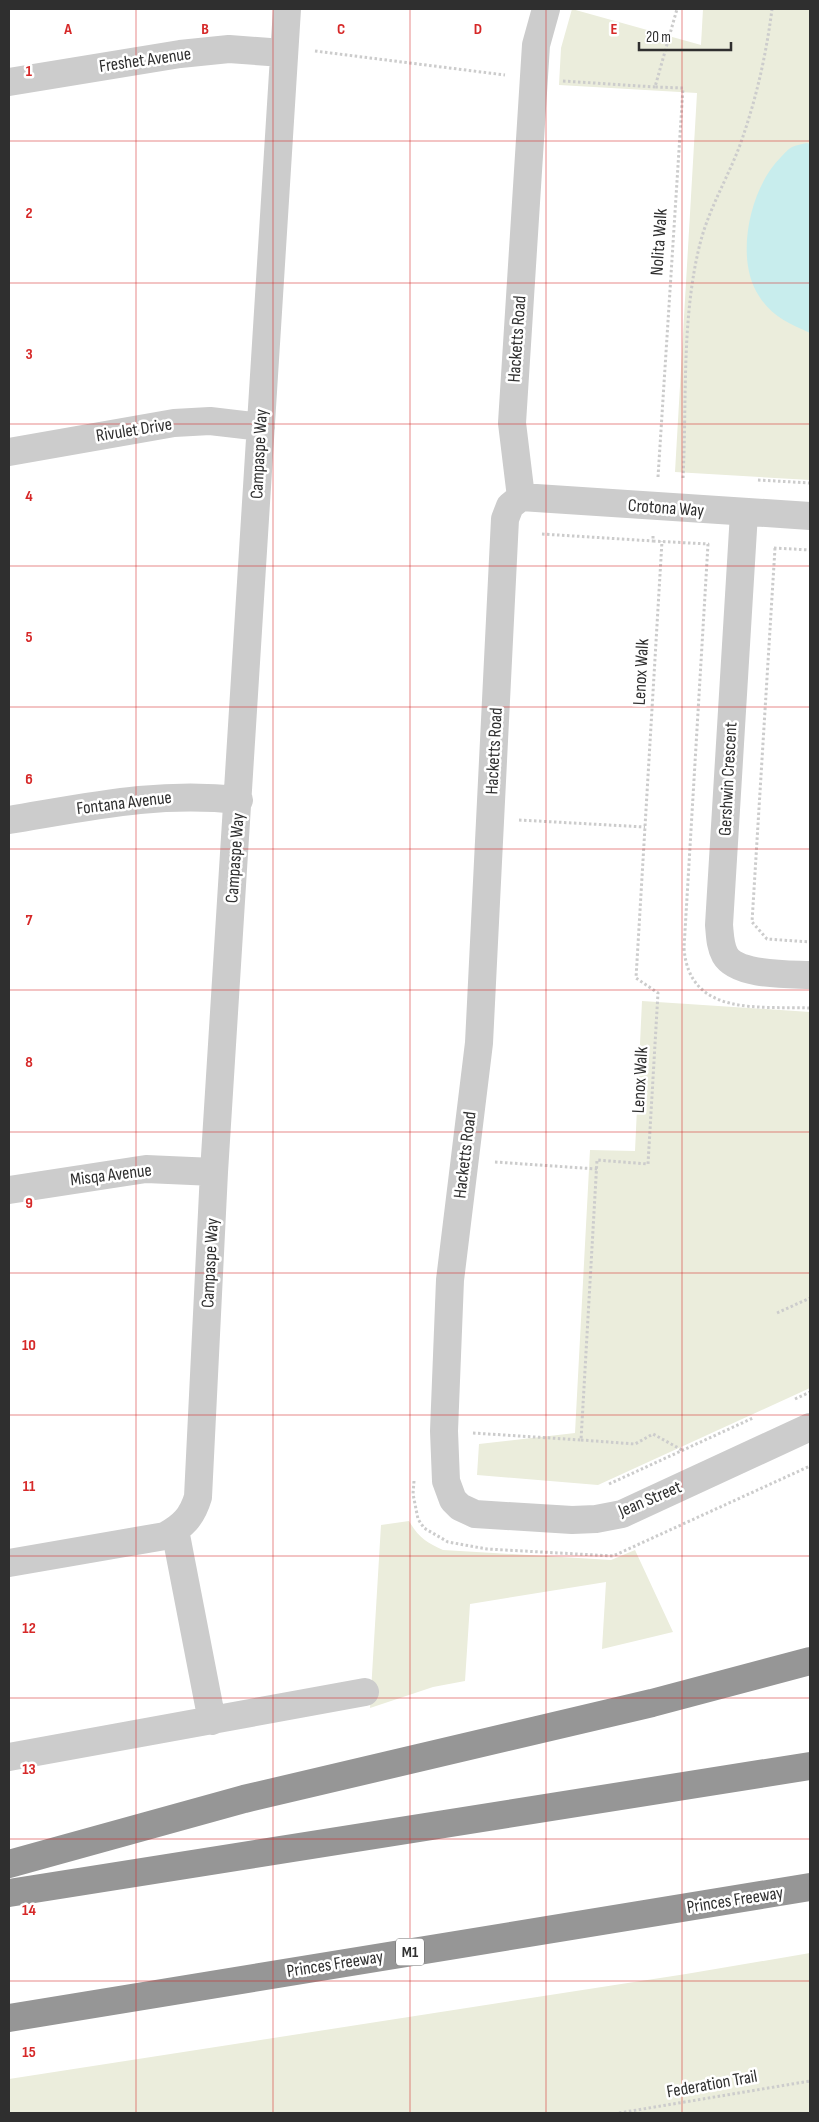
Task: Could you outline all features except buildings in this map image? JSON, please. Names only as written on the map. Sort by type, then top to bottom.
[{"type":"highway","points":[[9,1864],[244,1799],[652,1703],[810,1661]]},
{"type":"highway","points":[[9,1893],[810,1766]]},
{"type":"highway","name":"Princes Freeway","points":[[9,2018],[810,1887]]},
{"type":"street","name":"Campaspe Way","points":[[9,1563],[165,1536],[185,1523],[193,1513],[198,1497],[214,1172],[239,800],[287,9]]},
{"type":"street","name":"Hacketts Road","points":[[453,1500],[446,1481],[444,1431],[450,1280],[478,1043],[505,519],[510,506],[522,497],[512,423],[536,45],[546,9]]},
{"type":"street","name":"Freshet Avenue","points":[[9,82],[180,54],[229,49],[283,53]]},
{"type":"street","name":"Rivulet Drive","points":[[9,452],[174,423],[210,421],[261,427]]},
{"type":"street","name":"Crotona Way","points":[[522,497],[810,516]]},
{"type":"street","name":"Gershwin Crescent","points":[[744,513],[719,925],[720,942],[729,960],[738,966],[768,973],[810,975]]},
{"type":"street","name":"Fontana Avenue","points":[[9,820],[143,798],[206,796],[239,800]]},
{"type":"street","name":"Misqa Avenue","points":[[9,1190],[146,1169],[214,1172]]},
{"type":"street","name":"Jean Street","points":[[453,1500],[460,1508],[475,1514],[572,1520],[596,1519],[622,1514],[810,1427]]},
{"type":"street","points":[[175,1530],[212,1721]]},
{"type":"street","points":[[9,1757],[365,1692]]},
{"type":"path","points":[[315,50],[469,69],[534,80],[655,87],[677,9]]},
{"type":"path","points":[[668,508],[689,318],[702,239],[740,146],[758,89],[772,9]]},
{"type":"path","name":"Nolita Walk","points":[[655,87],[683,88],[668,508]]},
{"type":"path","points":[[542,534],[653,541]]},
{"type":"path","name":"Lenox Walk","points":[[597,1169],[597,1160],[648,1164],[658,993],[636,978],[662,541]]},
{"type":"path","points":[[774,548],[752,922],[767,939],[810,942]]},
{"type":"path","points":[[490,818],[646,827]]},
{"type":"path","points":[[465,1160],[597,1169],[581,1440]]},
{"type":"path","points":[[777,1313],[810,1298]]},
{"type":"path","points":[[793,1400],[810,1392]]},
{"type":"path","points":[[607,1485],[759,1415]]},
{"type":"path","points":[[444,1431],[635,1444],[653,1434],[682,1450]]},
{"type":"path","name":"Federation Trail","points":[[619,2113],[810,2081]]},
{"type":"green space","points":[[572,9],[701,45],[703,9],[810,9],[810,480],[675,472],[697,93],[559,85],[561,48]]},
{"type":"green space","points":[[642,1001],[810,1012],[810,1388],[598,1485],[477,1475],[479,1444],[575,1433],[590,1150],[635,1151]]},
{"type":"green space","points":[[409,1521],[423,1539],[443,1550],[611,1560],[635,1550],[673,1632],[602,1649],[606,1582],[470,1604],[465,1681],[433,1687],[370,1708],[381,1525]]},
{"type":"green space","points":[[810,1953],[810,2113],[9,2113],[9,2079]]},
{"type":"water","points":[[807,143],[810,144],[810,333],[781,319],[769,309],[759,296],[751,281],[747,244],[754,204],[770,170],[791,148]]}]
